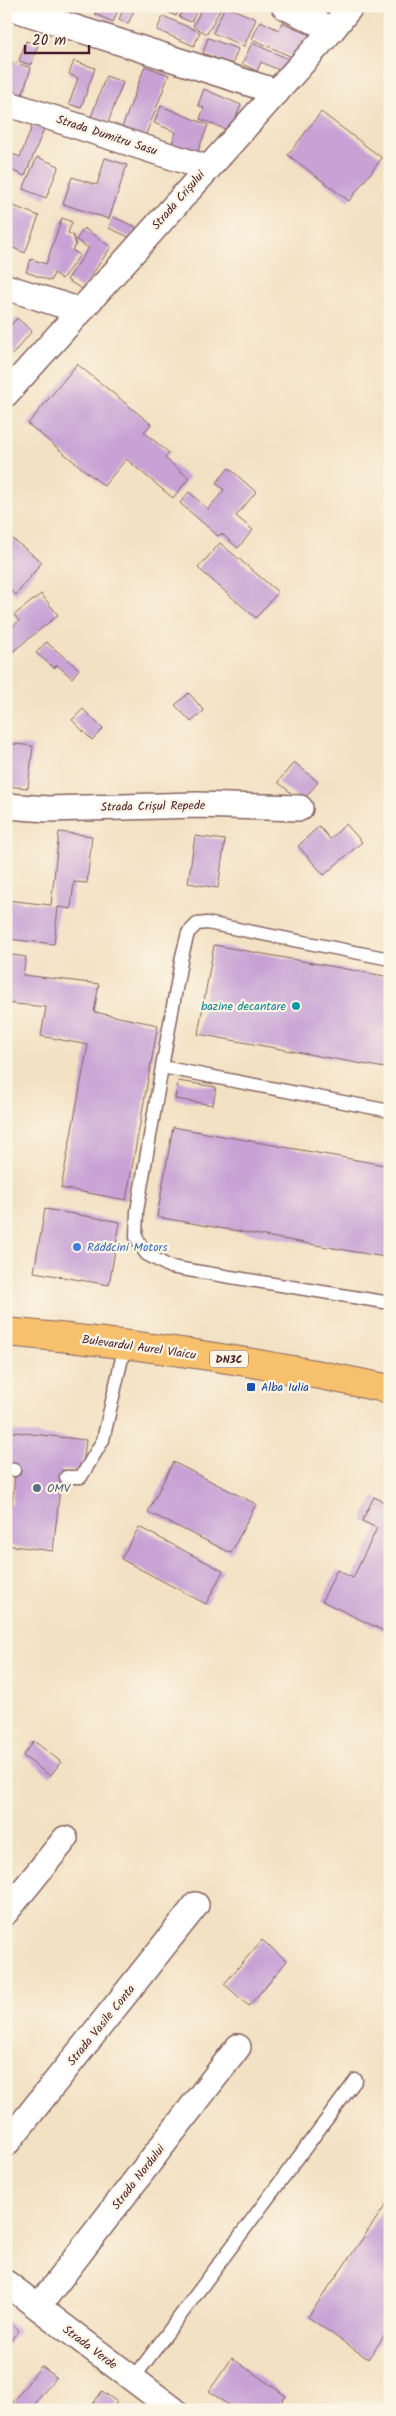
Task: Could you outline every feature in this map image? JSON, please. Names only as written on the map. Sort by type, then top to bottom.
[{"type":"main road","name":"Bulevardul Aurel Vlaicu","points":[[6,1332],[125,1345],[252,1363],[390,1389]]},
{"type":"street","points":[[6,6],[277,92]]},
{"type":"street","points":[[284,6],[332,30]]},
{"type":"street","name":"Strada Crișului","points":[[6,394],[332,30],[350,6]]},
{"type":"street","name":"Strada Dumitru Sasu","points":[[6,103],[207,168]]},
{"type":"street","points":[[6,287],[81,311]]},
{"type":"street","name":"Strada Crișul Repede","points":[[6,806],[48,809],[197,805],[300,808]]},
{"type":"street","points":[[6,1912],[64,1839]]},
{"type":"street","name":"Strada Vasile Conta","points":[[6,2144],[196,1905]]},
{"type":"street","name":"Strada Nordului","points":[[38,2307],[238,2047]]},
{"type":"street","name":"Strada Verde","points":[[6,2283],[174,2410]]},
{"type":"lane","points":[[390,959],[207,923],[196,924],[188,933],[182,956],[137,1211],[136,1236],[146,1254],[170,1267],[390,1303]]},
{"type":"lane","points":[[162,1067],[390,1111]]},
{"type":"lane","points":[[66,1477],[82,1477],[103,1440],[125,1345]]},
{"type":"lane","points":[[133,2379],[356,2080]]},
{"type":"building","points":[[98,6],[120,6],[113,22],[95,14]]},
{"type":"building","points":[[125,6],[136,6],[128,24],[119,19]]},
{"type":"building","points":[[162,6],[181,6],[176,16],[161,9]]},
{"type":"building","points":[[185,6],[199,6],[191,22],[179,17]]},
{"type":"building","points":[[203,6],[222,6],[207,34],[193,26]]},
{"type":"building","points":[[225,6],[256,19],[244,46],[213,33]]},
{"type":"building","points":[[163,16],[200,32],[194,46],[157,30]]},
{"type":"building","points":[[260,21],[279,30],[282,22],[312,36],[301,61],[252,39]]},
{"type":"building","points":[[208,38],[238,49],[232,65],[203,53]]},
{"type":"building","points":[[26,41],[38,45],[31,65],[19,61]]},
{"type":"building","points":[[252,43],[293,61],[287,74],[261,62],[257,71],[242,64]]},
{"type":"building","points":[[74,61],[95,68],[81,108],[69,104],[78,78],[69,74]]},
{"type":"building","points":[[13,62],[31,68],[21,98],[9,94],[12,83],[7,82]]},
{"type":"building","points":[[145,66],[169,75],[143,142],[120,133]]},
{"type":"building","points":[[106,76],[123,82],[108,123],[91,117]]},
{"type":"building","points":[[204,89],[241,105],[230,131],[200,119],[204,108],[198,105]]},
{"type":"building","points":[[161,106],[208,125],[196,156],[171,146],[176,132],[154,123]]},
{"type":"building","points":[[321,112],[382,158],[349,201],[288,155]]},
{"type":"building","points":[[33,124],[44,129],[25,176],[6,168],[6,162],[10,153],[20,157]]},
{"type":"building","points":[[37,157],[59,166],[46,198],[23,189]]},
{"type":"building","points":[[105,158],[127,165],[109,219],[63,204],[72,177],[97,185]]},
{"type":"building","points":[[6,203],[39,216],[25,253],[6,245]]},
{"type":"building","points":[[113,217],[136,227],[131,238],[109,228]]},
{"type":"building","points":[[62,218],[72,222],[68,233],[73,235],[76,245],[72,250],[80,255],[62,279],[54,273],[51,281],[26,272],[31,259],[46,264]]},
{"type":"building","points":[[84,228],[111,247],[82,289],[67,280],[89,248],[76,240]]},
{"type":"building","points":[[17,318],[32,331],[6,362],[6,331]]},
{"type":"building","points":[[77,364],[151,424],[144,432],[169,453],[165,458],[189,478],[173,498],[126,459],[104,486],[28,424]]},
{"type":"building","points":[[229,468],[256,492],[236,516],[253,530],[238,548],[222,534],[218,536],[180,503],[189,492],[208,509],[224,490],[216,483]]},
{"type":"building","points":[[6,534],[42,562],[16,595],[6,587]]},
{"type":"building","points":[[220,543],[278,592],[256,618],[198,568]]},
{"type":"building","points":[[41,594],[58,615],[6,657],[6,632],[19,621],[14,615]]},
{"type":"building","points":[[46,642],[79,669],[72,678],[57,665],[54,668],[36,653]]},
{"type":"building","points":[[189,693],[204,711],[191,722],[175,705]]},
{"type":"building","points":[[83,709],[103,729],[92,740],[72,720]]},
{"type":"building","points":[[6,743],[33,746],[28,788],[6,786]]},
{"type":"building","points":[[294,762],[318,782],[302,802],[278,782]]},
{"type":"building","points":[[346,824],[362,842],[324,875],[298,846],[319,826],[330,839]]},
{"type":"building","points":[[59,832],[92,836],[87,883],[74,882],[71,909],[58,907],[54,944],[8,939],[6,900],[51,905]]},
{"type":"building","points":[[195,836],[225,840],[218,888],[188,883]]},
{"type":"building","name":"bazine decantare","points":[[214,945],[390,977],[390,1069],[198,1034]]},
{"type":"building","points":[[6,954],[26,957],[23,975],[99,984],[94,1012],[158,1025],[126,1200],[61,1188],[88,1045],[41,1036],[46,1007],[6,1003]]},
{"type":"building","points":[[178,1081],[216,1087],[213,1105],[175,1099]]},
{"type":"building","points":[[173,1127],[390,1166],[390,1258],[157,1217]]},
{"type":"building","name":"Rădăcini Motors","points":[[45,1209],[120,1222],[109,1285],[34,1272]]},
{"type":"building","name":"OMV","points":[[6,1431],[86,1440],[82,1472],[62,1470],[53,1551],[6,1545],[6,1504],[12,1505],[16,1465],[6,1464]]},
{"type":"building","points":[[173,1462],[256,1504],[231,1553],[148,1512]]},
{"type":"building","points":[[374,1497],[390,1505],[390,1634],[322,1601],[337,1570],[353,1578],[377,1528],[362,1521]]},
{"type":"building","points":[[139,1527],[223,1571],[206,1604],[121,1559]]},
{"type":"building","points":[[34,1741],[61,1762],[50,1776],[23,1756]]},
{"type":"building","points":[[262,1940],[287,1961],[249,2006],[224,1984]]},
{"type":"building","points":[[390,2199],[390,2328],[368,2359],[308,2317]]},
{"type":"building","points":[[6,2321],[19,2330],[6,2347]]},
{"type":"building","points":[[232,2358],[286,2396],[276,2410],[235,2410],[209,2391]]},
{"type":"building","points":[[41,2366],[56,2377],[30,2410],[7,2410]]},
{"type":"building","points":[[102,2391],[117,2402],[111,2410],[89,2410]]},
{"type":"place","name":"bazine decantare","points":[[296,1006]]},
{"type":"place","name":"Rădăcini Motors","points":[[77,1247]]},
{"type":"place","name":"Alba Iulia","points":[[251,1387]]},
{"type":"place","name":"OMV","points":[[37,1488]]}]
